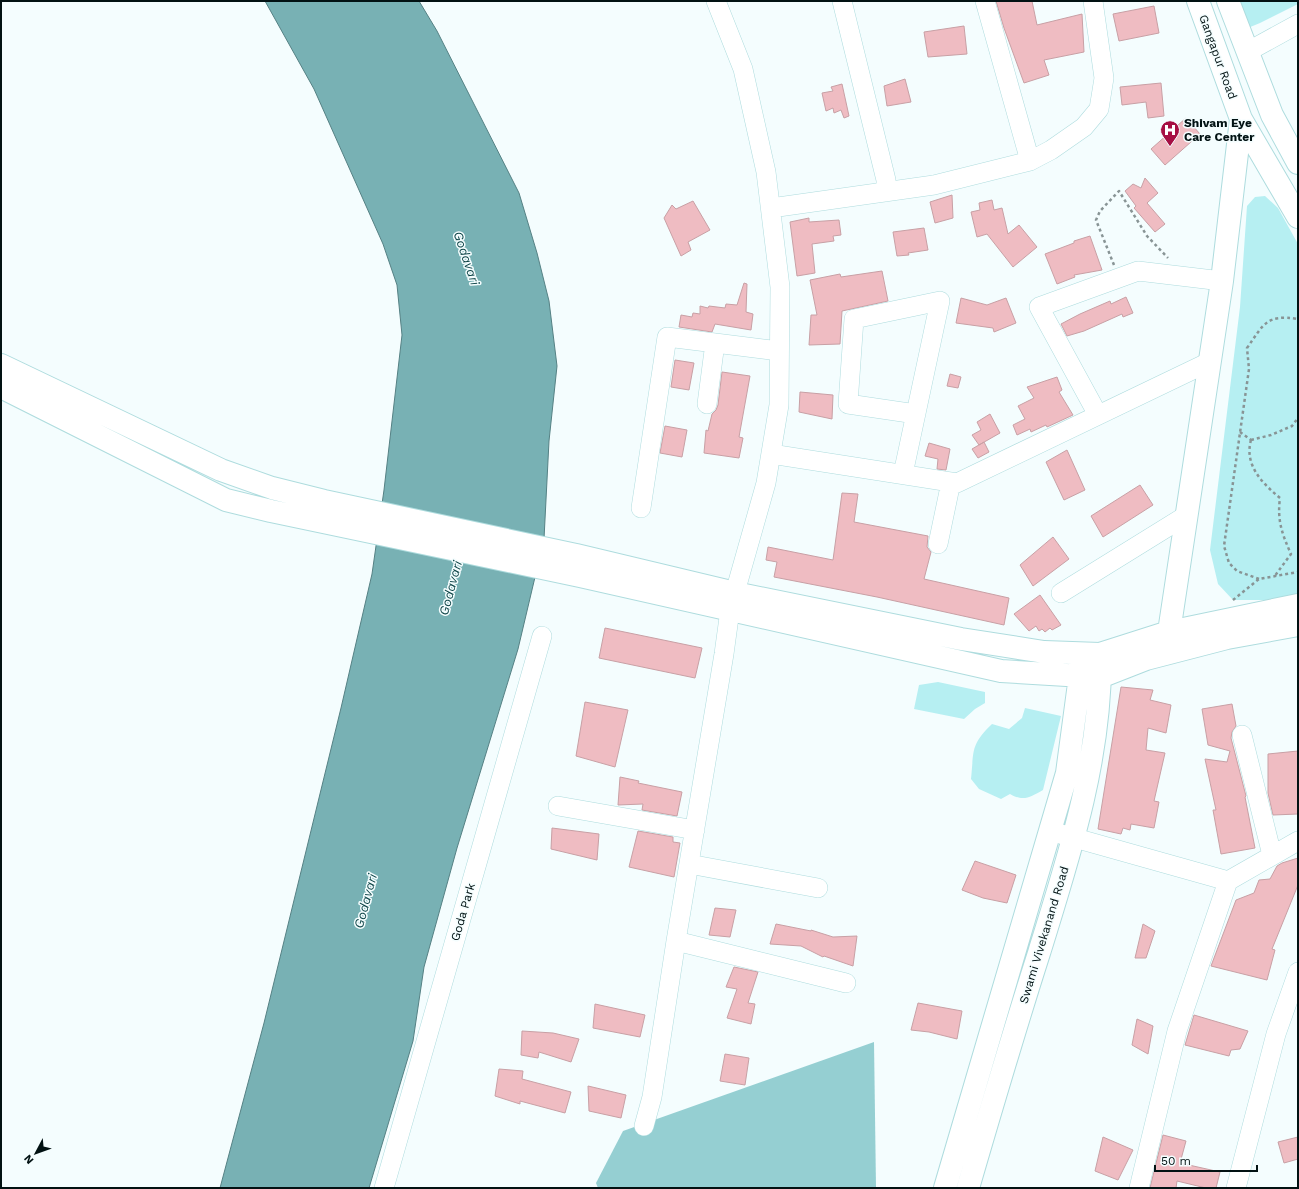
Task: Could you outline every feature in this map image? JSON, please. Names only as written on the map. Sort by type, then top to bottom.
[{"type":"main road","name":"Gangapur Road","points":[[1198,1],[1241,119],[1298,216]]},
{"type":"main road","points":[[1228,1],[1272,115],[1298,163]]},
{"type":"main road","points":[[1169,642],[1222,280],[1241,119]]},
{"type":"main road","points":[[1,365],[221,470],[272,488],[1001,670],[1090,676],[1146,659],[1169,642],[1298,605]]},
{"type":"main road","points":[[1,387],[226,500],[272,511],[578,565]]},
{"type":"main road","points":[[732,602],[1044,652],[1090,654],[1169,642],[1226,638],[1298,625]]},
{"type":"main road","points":[[945,1188],[1067,773],[1090,676],[1090,654]]},
{"type":"main road","name":"Swami Vivekanand Road","points":[[968,1188],[1011,1041],[1074,838],[1094,744],[1090,676]]},
{"type":"street","points":[[644,1126],[652,1097],[732,602],[766,484],[779,405],[780,287],[766,172],[743,69],[716,1]]},
{"type":"street","points":[[842,1],[886,180],[886,192]]},
{"type":"street","points":[[985,1],[1030,161]]},
{"type":"street","points":[[770,208],[934,185],[1030,161],[1051,150],[1084,127],[1099,109],[1104,78],[1093,1]]},
{"type":"street","points":[[1247,52],[1298,24]]},
{"type":"street","points":[[1098,415],[1039,307],[1138,271],[1222,280]]},
{"type":"street","points":[[903,474],[923,384],[940,301],[854,319],[848,404],[916,414]]},
{"type":"street","points":[[642,508],[667,337],[779,351]]},
{"type":"street","points":[[707,404],[715,343]]},
{"type":"street","points":[[771,454],[957,483],[1209,362]]},
{"type":"street","points":[[938,544],[951,482]]},
{"type":"street","points":[[1061,593],[1187,515]]},
{"type":"street","name":"Goda Park","points":[[384,1188],[542,636]]},
{"type":"street","points":[[1242,735],[1272,856]]},
{"type":"street","points":[[558,806],[695,830]]},
{"type":"street","points":[[1050,831],[1228,881]]},
{"type":"street","points":[[1139,1188],[1177,1031],[1228,881],[1298,841]]},
{"type":"street","points":[[689,864],[818,888]]},
{"type":"street","points":[[676,941],[846,984]]},
{"type":"street","points":[[1236,1188],[1276,1034],[1298,972]]},
{"type":"path","points":[[1119,278],[1096,220],[1100,211],[1119,191],[1147,236],[1182,276]]},
{"type":"path","points":[[1259,579],[1238,571],[1229,563],[1224,546],[1248,369],[1247,348],[1267,321],[1283,316],[1298,319]]},
{"type":"path","points":[[1251,440],[1271,435],[1292,426],[1298,418]]},
{"type":"path","points":[[1240,432],[1251,440]]},
{"type":"path","points":[[1251,440],[1249,448],[1253,470],[1262,482],[1280,498],[1279,515],[1281,528],[1291,554],[1274,576]]},
{"type":"path","points":[[1233,600],[1259,579],[1298,572]]},
{"type":"shaded area","points":[[1234,1],[1298,1],[1298,4],[1243,30]]},
{"type":"shaded area","points":[[1265,196],[1278,208],[1298,244],[1298,595],[1273,600],[1233,600],[1218,584],[1210,550],[1240,307],[1247,206],[1255,197]]},
{"type":"shaded area","points":[[938,682],[985,692],[985,703],[975,709],[964,719],[914,709],[919,685]]},
{"type":"shaded area","points":[[1025,708],[1061,716],[1043,790],[1027,798],[1019,798],[1010,794],[1001,799],[979,789],[971,779],[974,749],[976,743],[992,724],[1009,729],[1022,718]]},
{"type":"shaded area","points":[[874,1042],[876,1188],[598,1188],[596,1183],[623,1131]]},
{"type":"water","name":"Godavari","points":[[265,1],[419,1],[437,31],[519,193],[537,253],[549,301],[557,366],[549,441],[544,539],[518,649],[457,848],[424,967],[413,1041],[369,1188],[220,1188],[264,1023],[372,574],[384,490],[402,335],[397,285],[383,244],[314,89]]},
{"type":"building","points":[[996,1],[1032,1],[1037,25],[1082,14],[1084,52],[1044,60],[1049,75],[1024,83]]},
{"type":"building","points":[[1154,6],[1159,33],[1119,41],[1113,14]]},
{"type":"building","points":[[964,26],[967,54],[928,57],[924,32]]},
{"type":"building","points":[[905,79],[911,102],[887,106],[884,86]]},
{"type":"building","points":[[1161,83],[1164,116],[1148,118],[1146,102],[1122,105],[1120,87]]},
{"type":"building","points":[[842,84],[849,116],[844,118],[841,110],[834,113],[833,108],[826,111],[822,93],[833,91],[831,87]]},
{"type":"building","points":[[1186,118],[1200,134],[1165,165],[1151,149]]},
{"type":"building","points":[[1145,178],[1158,193],[1147,203],[1165,224],[1155,232],[1134,208],[1136,206],[1125,191],[1133,184],[1141,188]]},
{"type":"building","points":[[952,195],[953,218],[935,223],[930,202]]},
{"type":"building","points":[[992,200],[994,210],[1002,208],[1008,234],[1019,225],[1037,247],[1013,267],[987,234],[977,237],[971,212],[980,210],[979,203]]},
{"type":"building","points":[[693,201],[710,230],[688,242],[691,250],[681,256],[664,218],[672,205],[676,209]]},
{"type":"building","points":[[809,218],[809,222],[839,220],[841,235],[833,236],[834,241],[812,244],[815,273],[797,276],[790,222]]},
{"type":"building","points":[[924,228],[928,250],[908,253],[909,255],[897,256],[893,232]]},
{"type":"building","points":[[1090,236],[1102,270],[1074,275],[1075,277],[1057,284],[1045,254],[1074,243],[1074,241]]},
{"type":"building","points":[[882,271],[888,301],[842,311],[840,344],[809,345],[811,315],[817,315],[810,280],[840,274],[841,277]]},
{"type":"building","points":[[744,283],[747,284],[746,312],[753,314],[751,330],[715,324],[712,332],[679,327],[681,315],[692,317],[693,313],[700,314],[700,306],[708,308],[709,306],[725,308],[726,304],[737,305]]},
{"type":"building","points":[[1126,297],[1133,313],[1123,317],[1122,314],[1084,331],[1067,336],[1061,324],[1110,301],[1111,304]]},
{"type":"building","points":[[961,298],[987,305],[1006,298],[1016,323],[994,332],[993,328],[956,323]]},
{"type":"building","points":[[675,360],[694,363],[689,390],[671,387]]},
{"type":"building","points":[[722,372],[750,376],[739,437],[743,438],[739,458],[704,453],[706,430],[708,431],[712,414],[718,405]]},
{"type":"building","points":[[950,374],[961,377],[958,388],[947,386]]},
{"type":"building","points":[[1057,377],[1062,390],[1059,392],[1073,415],[1047,427],[1046,425],[1031,432],[1030,429],[1017,435],[1013,425],[1025,419],[1018,406],[1034,398],[1027,387]]},
{"type":"building","points":[[800,392],[833,395],[832,419],[799,412]]},
{"type":"building","points":[[990,414],[1000,433],[979,445],[972,435],[981,430],[977,422]]},
{"type":"building","points":[[665,426],[687,430],[682,457],[660,453]]},
{"type":"building","points":[[984,442],[989,452],[978,458],[972,449]]},
{"type":"building","points":[[929,443],[950,449],[946,470],[937,469],[938,459],[925,456]]},
{"type":"building","points":[[1067,450],[1085,490],[1064,500],[1046,462]]},
{"type":"building","points":[[1140,485],[1153,505],[1103,537],[1091,516]]},
{"type":"building","points":[[842,493],[858,494],[854,522],[928,536],[927,547],[931,552],[924,579],[1009,598],[1004,625],[877,597],[774,577],[777,562],[766,560],[768,547],[833,560]]},
{"type":"building","points":[[1053,537],[1069,559],[1033,586],[1020,565]]},
{"type":"building","points":[[1040,595],[1061,625],[1052,630],[1050,628],[1045,632],[1042,629],[1039,631],[1036,626],[1029,631],[1014,614]]},
{"type":"building","points":[[605,628],[702,648],[695,678],[599,658]]},
{"type":"building","points":[[1121,687],[1153,690],[1150,700],[1171,705],[1166,733],[1148,728],[1146,750],[1165,753],[1154,801],[1159,802],[1154,828],[1131,824],[1130,830],[1123,828],[1121,834],[1098,829]]},
{"type":"building","points":[[585,702],[628,710],[615,767],[576,756]]},
{"type":"building","points":[[1232,704],[1236,726],[1232,732],[1231,738],[1246,796],[1255,848],[1221,854],[1213,810],[1216,810],[1205,759],[1227,762],[1230,751],[1208,745],[1202,709]]},
{"type":"building","points":[[1298,751],[1298,814],[1273,815],[1268,793],[1268,754]]},
{"type":"building","points":[[620,777],[639,781],[638,783],[682,792],[677,816],[642,810],[643,804],[618,805]]},
{"type":"building","points":[[552,828],[599,834],[597,860],[551,849]]},
{"type":"building","points":[[638,831],[673,837],[673,842],[680,843],[674,877],[629,867]]},
{"type":"building","points":[[1298,858],[1298,885],[1272,949],[1275,950],[1267,980],[1211,966],[1236,900],[1254,893],[1259,880],[1270,879],[1277,866]]},
{"type":"building","points":[[975,861],[1016,875],[1007,903],[983,898],[962,890]]},
{"type":"building","points":[[715,908],[736,910],[730,937],[709,935]]},
{"type":"building","points":[[776,924],[811,930],[833,937],[857,936],[853,966],[824,956],[823,957],[801,946],[770,944]]},
{"type":"building","points":[[1143,924],[1155,931],[1146,958],[1135,958]]},
{"type":"building","points":[[734,967],[758,972],[748,1003],[755,1004],[751,1024],[727,1018],[737,989],[726,987]]},
{"type":"building","points":[[918,1003],[962,1011],[957,1039],[929,1032],[911,1030]]},
{"type":"building","points":[[595,1004],[645,1015],[640,1037],[593,1028]]},
{"type":"building","points":[[1194,1015],[1248,1031],[1240,1049],[1231,1050],[1229,1056],[1185,1045]]},
{"type":"building","points":[[1137,1019],[1153,1026],[1148,1054],[1132,1045]]},
{"type":"building","points":[[522,1031],[553,1033],[579,1039],[571,1062],[539,1052],[538,1058],[521,1055]]},
{"type":"building","points":[[725,1054],[749,1058],[745,1085],[720,1081]]},
{"type":"building","points":[[499,1069],[523,1071],[522,1079],[571,1092],[565,1113],[520,1101],[520,1104],[495,1096]]},
{"type":"building","points":[[588,1086],[626,1095],[621,1118],[589,1111]]},
{"type":"building","points":[[1163,1135],[1186,1141],[1180,1163],[1220,1172],[1216,1188],[1206,1188],[1177,1181],[1176,1188],[1150,1188]]},
{"type":"building","points":[[1103,1137],[1133,1150],[1118,1180],[1095,1171]]},
{"type":"building","points":[[1298,1137],[1298,1159],[1284,1163],[1278,1142]]},
{"type":"place","name":"Shivam Eye Care Center","points":[[1170,147]]}]
